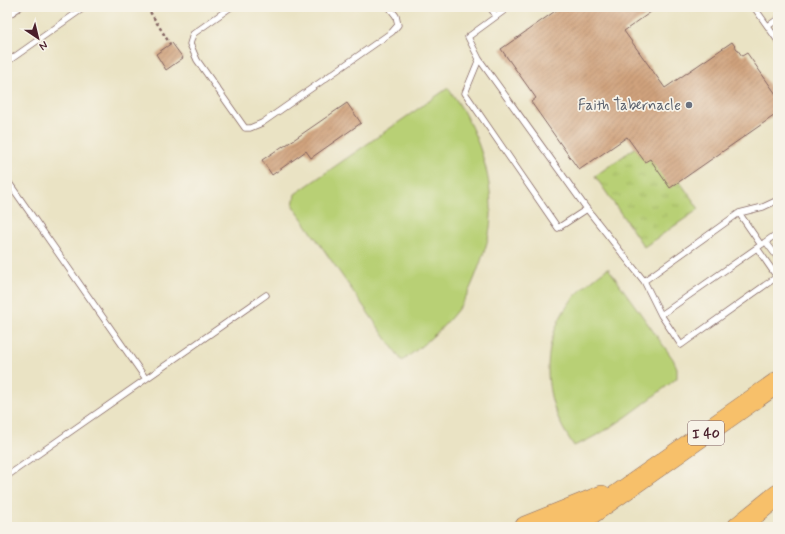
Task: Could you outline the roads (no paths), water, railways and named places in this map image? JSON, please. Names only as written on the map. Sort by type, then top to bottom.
[{"type":"highway","name":"I 40","points":[[572,527],[778,382]]},
{"type":"highway","points":[[525,527],[634,483]]},
{"type":"highway","points":[[738,527],[778,495]]},
{"type":"lane","points":[[7,16],[20,7]]},
{"type":"lane","points":[[7,62],[85,7]]},
{"type":"lane","points":[[232,7],[194,34],[190,44],[197,60],[245,128],[250,128],[262,123],[392,32],[398,25],[396,16],[389,7]]},
{"type":"lane","points":[[490,7],[496,16]]},
{"type":"lane","points":[[509,7],[468,37],[479,59],[587,209],[644,281],[661,315],[681,345],[778,277],[762,245],[739,213]]},
{"type":"lane","points":[[754,7],[778,41]]},
{"type":"lane","points":[[768,26],[778,19]]},
{"type":"lane","points":[[479,59],[465,93],[558,228],[587,209]]},
{"type":"lane","points":[[7,180],[146,379]]},
{"type":"lane","points":[[644,281],[739,213],[763,207],[778,200]]},
{"type":"lane","points":[[661,315],[778,233]]},
{"type":"lane","points":[[762,245],[778,258]]},
{"type":"lane","points":[[7,476],[266,295]]},
{"type":"place","name":"Faith Tabernacle","points":[[689,105]]}]
